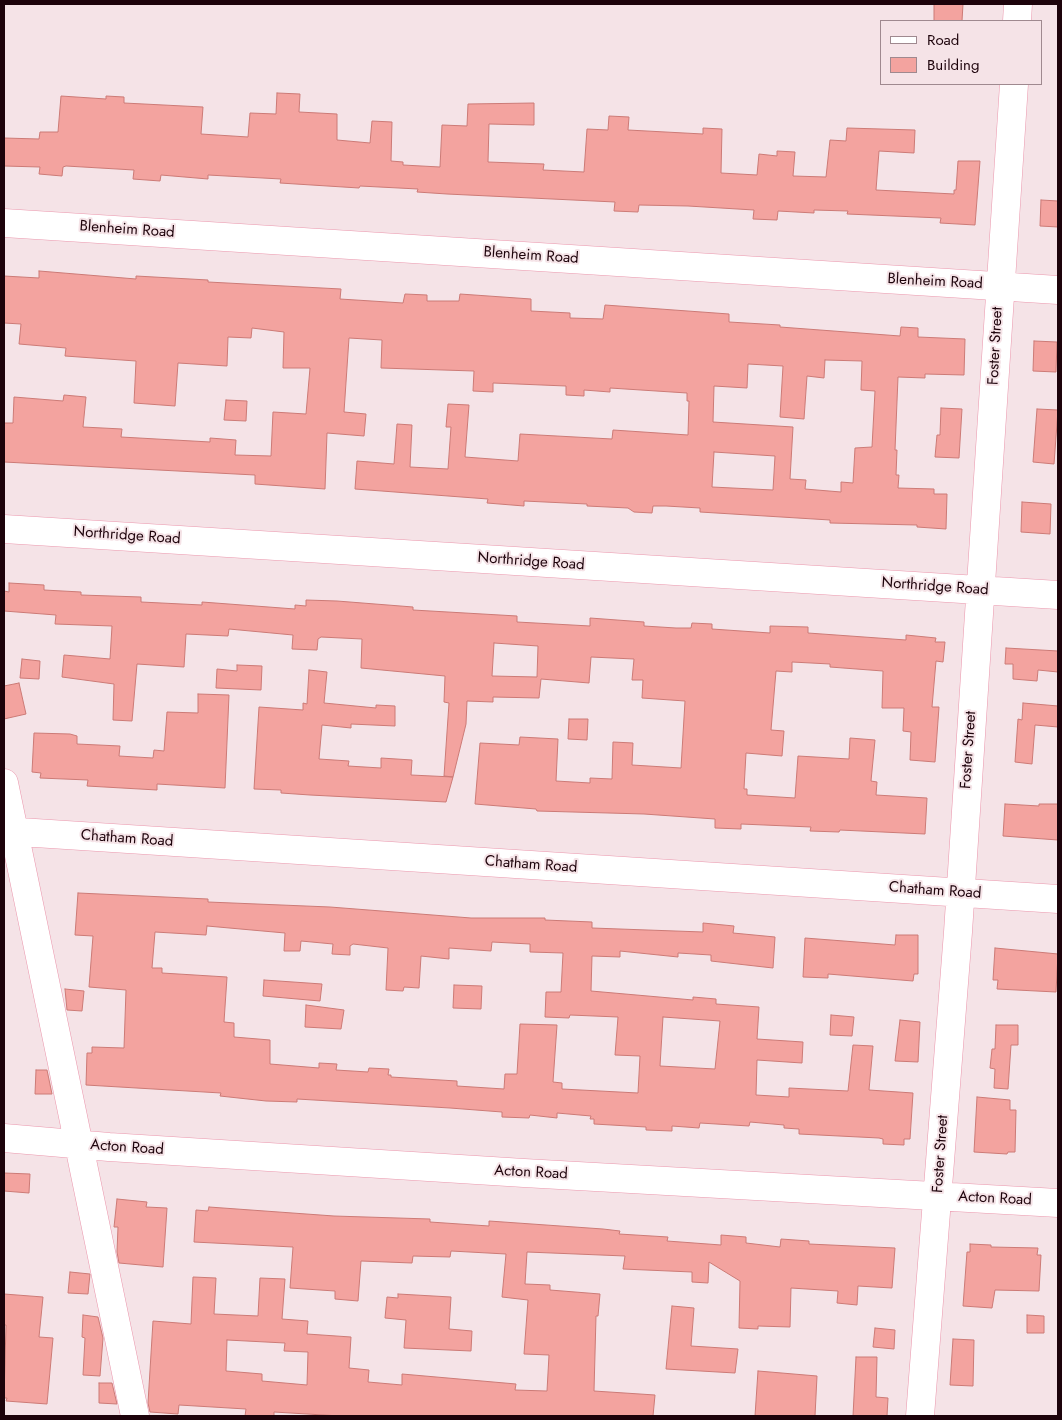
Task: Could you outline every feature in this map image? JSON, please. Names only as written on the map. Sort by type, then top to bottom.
[{"type":"street","points":[[1017,20],[1018,4]]},
{"type":"street","name":"Foster Street","points":[[920,1416],[938,1197],[1014,85]]},
{"type":"street","name":"Blenheim Road","points":[[4,222],[1058,290]]},
{"type":"street","name":"Northridge Road","points":[[4,529],[1058,595]]},
{"type":"street","points":[[4,783],[9,831],[135,1416]]},
{"type":"street","name":"Chatham Road","points":[[9,831],[1058,900]]},
{"type":"street","name":"Acton Road","points":[[4,1138],[78,1145],[938,1197],[1058,1202]]},
{"type":"building","points":[[934,4],[963,4],[962,20],[934,20]]},
{"type":"building","points":[[277,93],[300,94],[299,112],[337,114],[337,140],[370,143],[372,121],[392,122],[391,161],[403,162],[403,165],[440,167],[442,125],[467,126],[468,104],[534,103],[534,125],[489,124],[488,162],[544,164],[543,170],[584,172],[587,129],[608,130],[609,116],[629,117],[628,130],[703,134],[703,128],[722,129],[721,173],[757,175],[759,154],[777,156],[777,151],[795,152],[793,176],[826,177],[830,140],[846,141],[847,128],[915,130],[914,153],[879,151],[876,190],[954,194],[954,190],[956,190],[958,161],[980,161],[975,225],[940,223],[941,218],[847,214],[848,211],[814,210],[814,213],[778,211],[777,220],[753,219],[754,210],[688,206],[639,205],[638,212],[614,211],[615,202],[417,192],[418,189],[360,186],[359,188],[280,183],[281,179],[208,175],[208,179],[161,175],[160,181],[133,179],[134,170],[66,166],[63,167],[62,176],[39,174],[40,167],[4,166],[4,138],[39,139],[40,132],[58,132],[61,96],[106,99],[106,96],[124,97],[124,103],[203,107],[201,134],[248,137],[250,113],[276,114]]},
{"type":"building","points":[[1041,200],[1058,201],[1058,227],[1040,226]]},
{"type":"building","points":[[39,271],[136,279],[136,276],[341,289],[340,299],[403,303],[405,294],[427,295],[427,301],[459,301],[460,294],[531,299],[531,311],[570,313],[570,318],[603,319],[605,305],[729,314],[729,322],[900,336],[901,327],[918,328],[918,337],[965,339],[964,375],[925,374],[925,378],[898,377],[895,450],[897,450],[896,475],[899,475],[898,488],[934,489],[934,494],[947,494],[946,529],[917,527],[917,525],[830,523],[830,520],[700,512],[700,508],[666,506],[653,506],[652,513],[634,512],[628,508],[587,506],[587,504],[524,501],[524,506],[487,503],[488,499],[355,489],[357,461],[394,464],[397,424],[412,425],[410,467],[448,469],[451,427],[446,427],[448,404],[469,405],[465,457],[518,461],[520,434],[612,439],[613,430],[688,435],[689,401],[687,401],[687,393],[610,388],[610,392],[584,390],[584,396],[566,395],[566,386],[493,383],[493,392],[473,391],[474,371],[381,368],[382,340],[349,338],[344,412],[366,414],[364,436],[327,433],[325,489],[255,484],[255,475],[4,462],[4,423],[13,423],[14,397],[63,401],[64,395],[86,397],[83,427],[122,429],[121,437],[210,442],[210,438],[236,440],[235,455],[271,456],[273,412],[306,414],[310,368],[283,368],[284,332],[252,328],[251,338],[228,337],[227,366],[178,363],[175,406],[134,403],[136,361],[65,356],[66,348],[19,344],[21,324],[4,323],[4,276],[39,278]],"holes":[[[825,360],[862,361],[861,390],[875,391],[872,447],[855,448],[853,483],[841,482],[841,492],[805,489],[806,480],[790,479],[793,427],[713,422],[714,386],[747,388],[748,364],[783,366],[780,417],[804,419],[807,376],[824,378]],[[714,452],[775,456],[773,490],[712,487]]]},
{"type":"building","points":[[1034,341],[1057,342],[1056,372],[1033,371]]},
{"type":"building","points":[[226,400],[247,401],[246,421],[224,420]]},
{"type":"building","points":[[941,408],[962,409],[959,458],[935,457],[937,435],[940,435]]},
{"type":"building","points":[[1037,409],[1058,410],[1054,464],[1033,462]]},
{"type":"building","points":[[1022,502],[1051,504],[1050,534],[1021,532]]},
{"type":"building","points":[[9,583],[44,585],[44,590],[81,592],[81,595],[141,597],[141,602],[202,605],[202,602],[295,609],[295,605],[306,606],[306,600],[337,601],[413,607],[413,610],[517,616],[517,622],[590,626],[590,618],[644,622],[644,626],[676,628],[691,628],[692,623],[712,624],[712,629],[770,633],[770,626],[808,627],[808,633],[906,640],[906,635],[936,638],[935,642],[945,642],[943,662],[936,661],[932,707],[939,707],[935,762],[910,760],[911,732],[903,731],[904,708],[882,708],[883,671],[830,667],[830,664],[792,662],[792,672],[776,671],[771,730],[784,731],[782,756],[746,753],[744,789],[747,789],[747,795],[795,798],[798,756],[849,759],[850,738],[875,740],[871,781],[877,782],[876,795],[927,798],[925,834],[840,830],[839,832],[810,831],[811,827],[741,824],[741,829],[715,828],[715,819],[644,814],[537,811],[536,809],[475,804],[480,743],[519,745],[520,737],[558,739],[556,781],[590,783],[590,778],[612,779],[613,742],[633,743],[632,765],[681,768],[685,701],[642,698],[643,680],[632,680],[634,659],[591,657],[589,683],[541,679],[539,698],[493,697],[493,702],[467,701],[466,724],[453,777],[444,776],[449,703],[444,702],[445,676],[361,668],[362,639],[321,637],[318,639],[317,650],[292,649],[293,635],[229,629],[228,636],[186,634],[184,667],[137,664],[132,721],[113,720],[114,684],[62,677],[64,655],[110,659],[112,626],[55,624],[56,615],[4,611],[4,591],[9,592]],"holes":[[[494,643],[538,646],[537,677],[492,676]]]},
{"type":"building","points":[[1006,648],[1058,651],[1058,672],[1038,670],[1037,681],[1013,679],[1013,664],[1005,664]]},
{"type":"building","points":[[22,659],[40,661],[39,679],[20,678]]},
{"type":"building","points":[[237,665],[262,666],[261,690],[216,688],[217,669],[237,671]]},
{"type":"building","points":[[309,670],[327,672],[324,703],[376,708],[376,705],[395,706],[395,726],[351,724],[351,728],[322,725],[319,759],[349,761],[348,766],[381,768],[381,758],[412,760],[411,775],[453,777],[446,802],[310,795],[281,793],[281,790],[254,789],[259,707],[303,710],[303,703],[307,704]]},
{"type":"building","points":[[19,683],[26,714],[4,719],[4,686]]},
{"type":"building","points":[[198,694],[229,695],[225,788],[157,784],[157,790],[87,786],[88,780],[40,778],[41,773],[32,772],[34,733],[70,734],[77,736],[77,744],[120,746],[119,756],[153,758],[154,750],[164,751],[167,712],[198,713]]},
{"type":"building","points":[[1023,703],[1058,706],[1058,727],[1035,725],[1032,764],[1015,762],[1018,719],[1022,720]]},
{"type":"building","points":[[569,719],[588,719],[587,740],[568,739]]},
{"type":"building","points":[[1005,804],[1039,806],[1039,804],[1058,804],[1058,840],[1003,836]]},
{"type":"building","points":[[78,893],[208,899],[208,902],[330,907],[471,918],[545,918],[545,920],[592,922],[592,928],[703,932],[703,923],[734,926],[733,933],[775,937],[773,968],[711,961],[711,955],[678,953],[678,957],[620,951],[620,957],[592,956],[591,991],[693,1000],[693,997],[716,999],[716,1004],[759,1007],[757,1039],[803,1042],[802,1063],[757,1060],[756,1095],[789,1097],[789,1088],[848,1091],[853,1045],[873,1046],[869,1090],[913,1093],[910,1139],[904,1139],[904,1145],[883,1144],[883,1139],[879,1138],[799,1134],[799,1129],[784,1128],[784,1125],[750,1122],[749,1126],[700,1123],[699,1128],[672,1126],[672,1131],[646,1130],[646,1127],[594,1124],[594,1119],[590,1119],[591,1116],[557,1113],[557,1118],[530,1115],[529,1118],[502,1117],[502,1112],[450,1108],[297,1099],[297,1102],[266,1101],[220,1096],[221,1093],[86,1085],[87,1053],[92,1053],[92,1047],[124,1048],[126,990],[89,987],[93,936],[75,935]],"holes":[[[207,926],[285,933],[284,951],[300,951],[301,941],[333,944],[332,954],[350,955],[350,946],[353,944],[388,948],[386,990],[403,991],[404,987],[419,988],[421,956],[449,959],[449,948],[491,951],[492,942],[530,944],[530,952],[563,953],[561,992],[546,992],[545,1017],[569,1018],[570,1015],[618,1017],[615,1055],[640,1056],[638,1093],[562,1089],[562,1083],[553,1082],[557,1025],[520,1024],[517,1074],[505,1074],[504,1089],[457,1086],[457,1081],[391,1077],[391,1075],[388,1075],[389,1069],[369,1068],[368,1072],[336,1070],[337,1064],[319,1063],[319,1068],[270,1064],[270,1040],[234,1037],[234,1023],[224,1022],[227,977],[162,973],[162,968],[152,968],[155,932],[206,935]],[[663,1017],[720,1021],[715,1069],[660,1066]]]},
{"type":"building","points":[[896,935],[918,935],[918,974],[914,974],[913,981],[828,974],[828,978],[803,977],[805,938],[895,945]]},
{"type":"building","points":[[995,948],[1058,954],[1056,992],[997,989],[998,980],[993,980]]},
{"type":"building","points":[[264,980],[322,984],[320,1001],[263,996]]},
{"type":"building","points":[[454,985],[482,986],[481,1009],[453,1008]]},
{"type":"building","points":[[65,989],[84,991],[82,1011],[67,1010]]},
{"type":"building","points":[[306,1005],[344,1010],[341,1029],[305,1027]]},
{"type":"building","points":[[831,1015],[854,1017],[852,1036],[830,1035]]},
{"type":"building","points":[[900,1020],[920,1022],[918,1062],[895,1061]]},
{"type":"building","points":[[996,1025],[1018,1025],[1018,1045],[1011,1045],[1008,1089],[994,1088],[995,1069],[990,1068],[992,1049],[995,1049]]},
{"type":"building","points":[[36,1070],[47,1070],[52,1094],[35,1094]]},
{"type":"building","points":[[977,1097],[1010,1100],[1010,1110],[1016,1110],[1015,1152],[1008,1152],[1007,1154],[974,1152]]},
{"type":"building","points":[[4,1173],[30,1174],[29,1193],[4,1191]]},
{"type":"building","points":[[117,1199],[147,1202],[146,1207],[167,1208],[163,1267],[119,1263],[117,1252],[118,1227],[114,1227]]},
{"type":"building","points":[[209,1207],[334,1216],[430,1219],[430,1222],[489,1226],[489,1221],[603,1229],[620,1231],[619,1234],[668,1237],[667,1241],[721,1245],[721,1235],[746,1237],[746,1243],[780,1247],[781,1239],[809,1241],[809,1244],[895,1248],[892,1288],[858,1286],[857,1305],[837,1303],[838,1291],[791,1288],[790,1327],[758,1326],[758,1329],[739,1328],[740,1281],[709,1262],[708,1283],[692,1282],[692,1272],[623,1269],[625,1256],[527,1252],[525,1284],[550,1285],[550,1290],[600,1294],[598,1316],[596,1316],[594,1391],[655,1395],[653,1416],[340,1416],[274,1412],[274,1416],[245,1416],[246,1409],[179,1405],[178,1414],[150,1412],[148,1403],[153,1321],[191,1324],[193,1277],[216,1278],[214,1314],[258,1316],[260,1278],[285,1279],[282,1319],[308,1321],[307,1334],[351,1337],[349,1368],[369,1370],[368,1382],[402,1385],[402,1374],[516,1384],[515,1390],[547,1391],[549,1355],[524,1354],[528,1300],[502,1297],[506,1254],[451,1251],[450,1257],[413,1256],[412,1263],[361,1261],[358,1301],[335,1299],[335,1291],[290,1288],[293,1247],[194,1242],[196,1210],[208,1211]],"holes":[[[227,1340],[285,1343],[284,1351],[308,1352],[307,1385],[262,1381],[262,1374],[226,1371]]]},
{"type":"building","points":[[970,1244],[991,1245],[991,1247],[1038,1248],[1037,1255],[1041,1255],[1039,1291],[995,1290],[992,1308],[963,1306],[967,1252],[970,1252]]},
{"type":"building","points":[[70,1272],[90,1274],[88,1294],[68,1293]]},
{"type":"building","points":[[4,1294],[43,1297],[39,1337],[53,1338],[47,1404],[6,1401],[7,1398],[4,1398],[6,1325],[4,1325]]},
{"type":"building","points":[[398,1294],[451,1297],[449,1329],[472,1331],[471,1351],[404,1348],[406,1320],[385,1318],[387,1297],[398,1298]]},
{"type":"building","points":[[672,1306],[694,1308],[691,1346],[738,1349],[735,1373],[666,1369]]},
{"type":"building","points":[[83,1315],[98,1317],[103,1338],[100,1376],[83,1375],[85,1338],[82,1337]]},
{"type":"building","points":[[1027,1315],[1044,1316],[1044,1333],[1027,1333]]},
{"type":"building","points":[[875,1328],[895,1330],[894,1349],[873,1347]]},
{"type":"building","points":[[953,1339],[974,1340],[973,1386],[950,1385]]},
{"type":"building","points":[[856,1357],[877,1357],[876,1397],[888,1398],[887,1416],[853,1416]]},
{"type":"building","points":[[758,1371],[817,1376],[815,1416],[755,1416]]},
{"type":"building","points":[[99,1383],[112,1383],[117,1404],[99,1403]]}]
